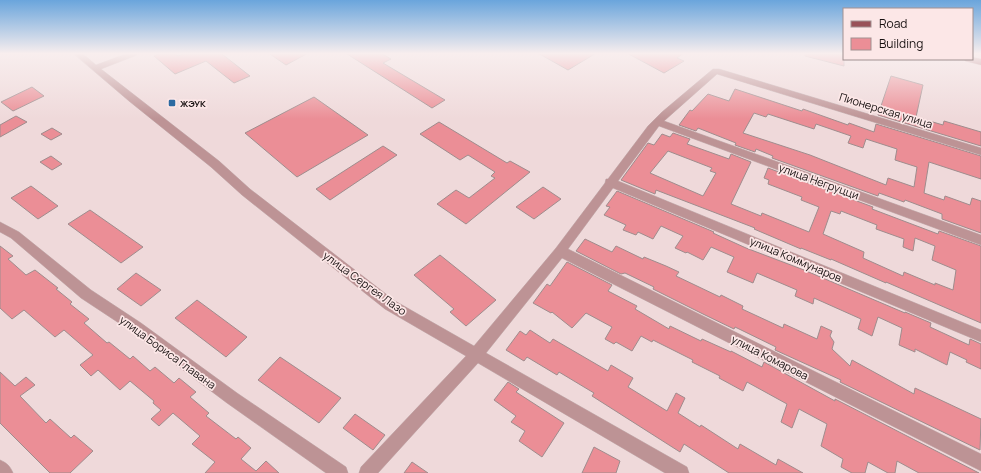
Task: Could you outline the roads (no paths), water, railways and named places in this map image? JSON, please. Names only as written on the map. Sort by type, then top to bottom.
[{"type":"street","name":"улица Сергея Лазо","points":[[104,75],[132,99],[215,164],[246,192],[390,305],[681,473]]},
{"type":"street","name":"Пионерская улица","points":[[658,122],[711,75]]},
{"type":"street","name":"Пионерская улица","points":[[729,75],[981,152]]},
{"type":"street","points":[[367,473],[476,355],[560,251],[610,182],[658,122]]},
{"type":"street","name":"улица Негруцци","points":[[658,122],[981,240]]},
{"type":"street","name":"улица Коммунаров","points":[[610,182],[981,336]]},
{"type":"street","name":"улица Бориса Главана","points":[[0,226],[15,235],[86,294],[136,327],[232,398],[340,473]]},
{"type":"street","name":"улица Комарова","points":[[560,251],[981,463]]},
{"type":"street","points":[[0,468],[5,473]]},
{"type":"place","name":"ЖЭУК","points":[[172,103]]}]
